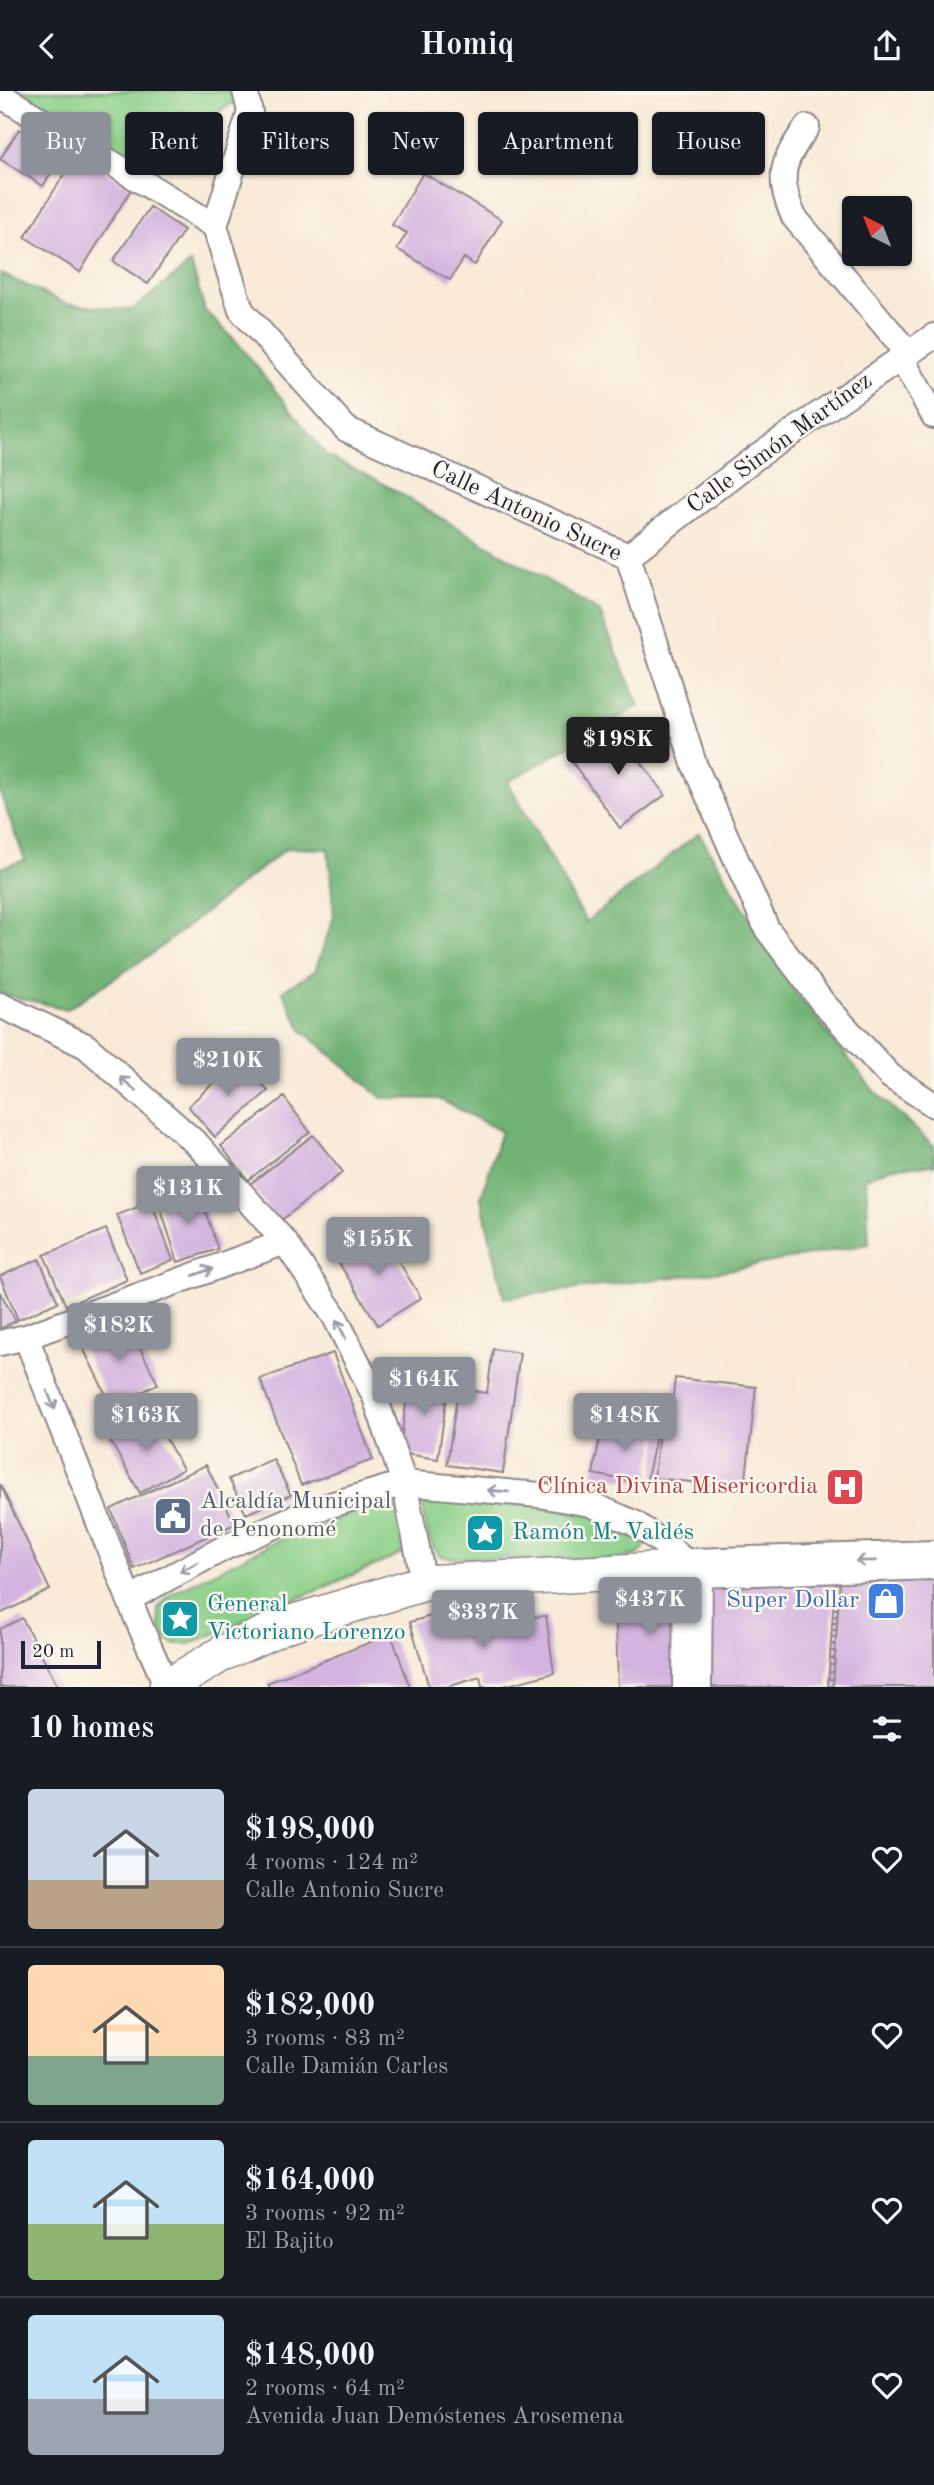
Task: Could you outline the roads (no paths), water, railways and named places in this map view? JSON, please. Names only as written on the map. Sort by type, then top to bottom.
[{"type":"main road","points":[[167,1687],[223,1653],[285,1625],[424,1583],[693,1568],[934,1560]]},
{"type":"main road","points":[[692,1687],[693,1568]]},
{"type":"street","points":[[0,95],[215,226],[250,112],[246,91]]},
{"type":"street","points":[[807,127],[784,168],[783,192],[794,216],[904,355],[934,416]]},
{"type":"street","name":"Calle Antonio Sucre","points":[[215,226],[242,310],[346,429],[628,556],[694,764],[767,929],[823,1003],[890,1076],[934,1105]]},
{"type":"street","name":"Calle Simón Martínez","points":[[628,556],[756,457],[934,336]]},
{"type":"street","points":[[0,1005],[86,1047],[198,1145],[285,1242],[335,1317],[375,1398],[404,1483],[424,1583]]},
{"type":"street","points":[[0,1343],[26,1337],[285,1242]]},
{"type":"street","points":[[26,1337],[133,1609],[167,1687]]},
{"type":"street","points":[[133,1609],[226,1547],[307,1512],[404,1483],[539,1495],[590,1504],[635,1523],[693,1568]]},
{"type":"place","name":"Clínica Divina Misericordia","points":[[845,1487]]},
{"type":"place","name":"Alcaldía Municipal de Penonomé","points":[[173,1516]]},
{"type":"place","name":"Ramón M. Valdés","points":[[485,1533]]},
{"type":"place","name":"Super Dollar","points":[[886,1601]]},
{"type":"place","name":"General Victoriano Lorenzo","points":[[180,1619]]}]
